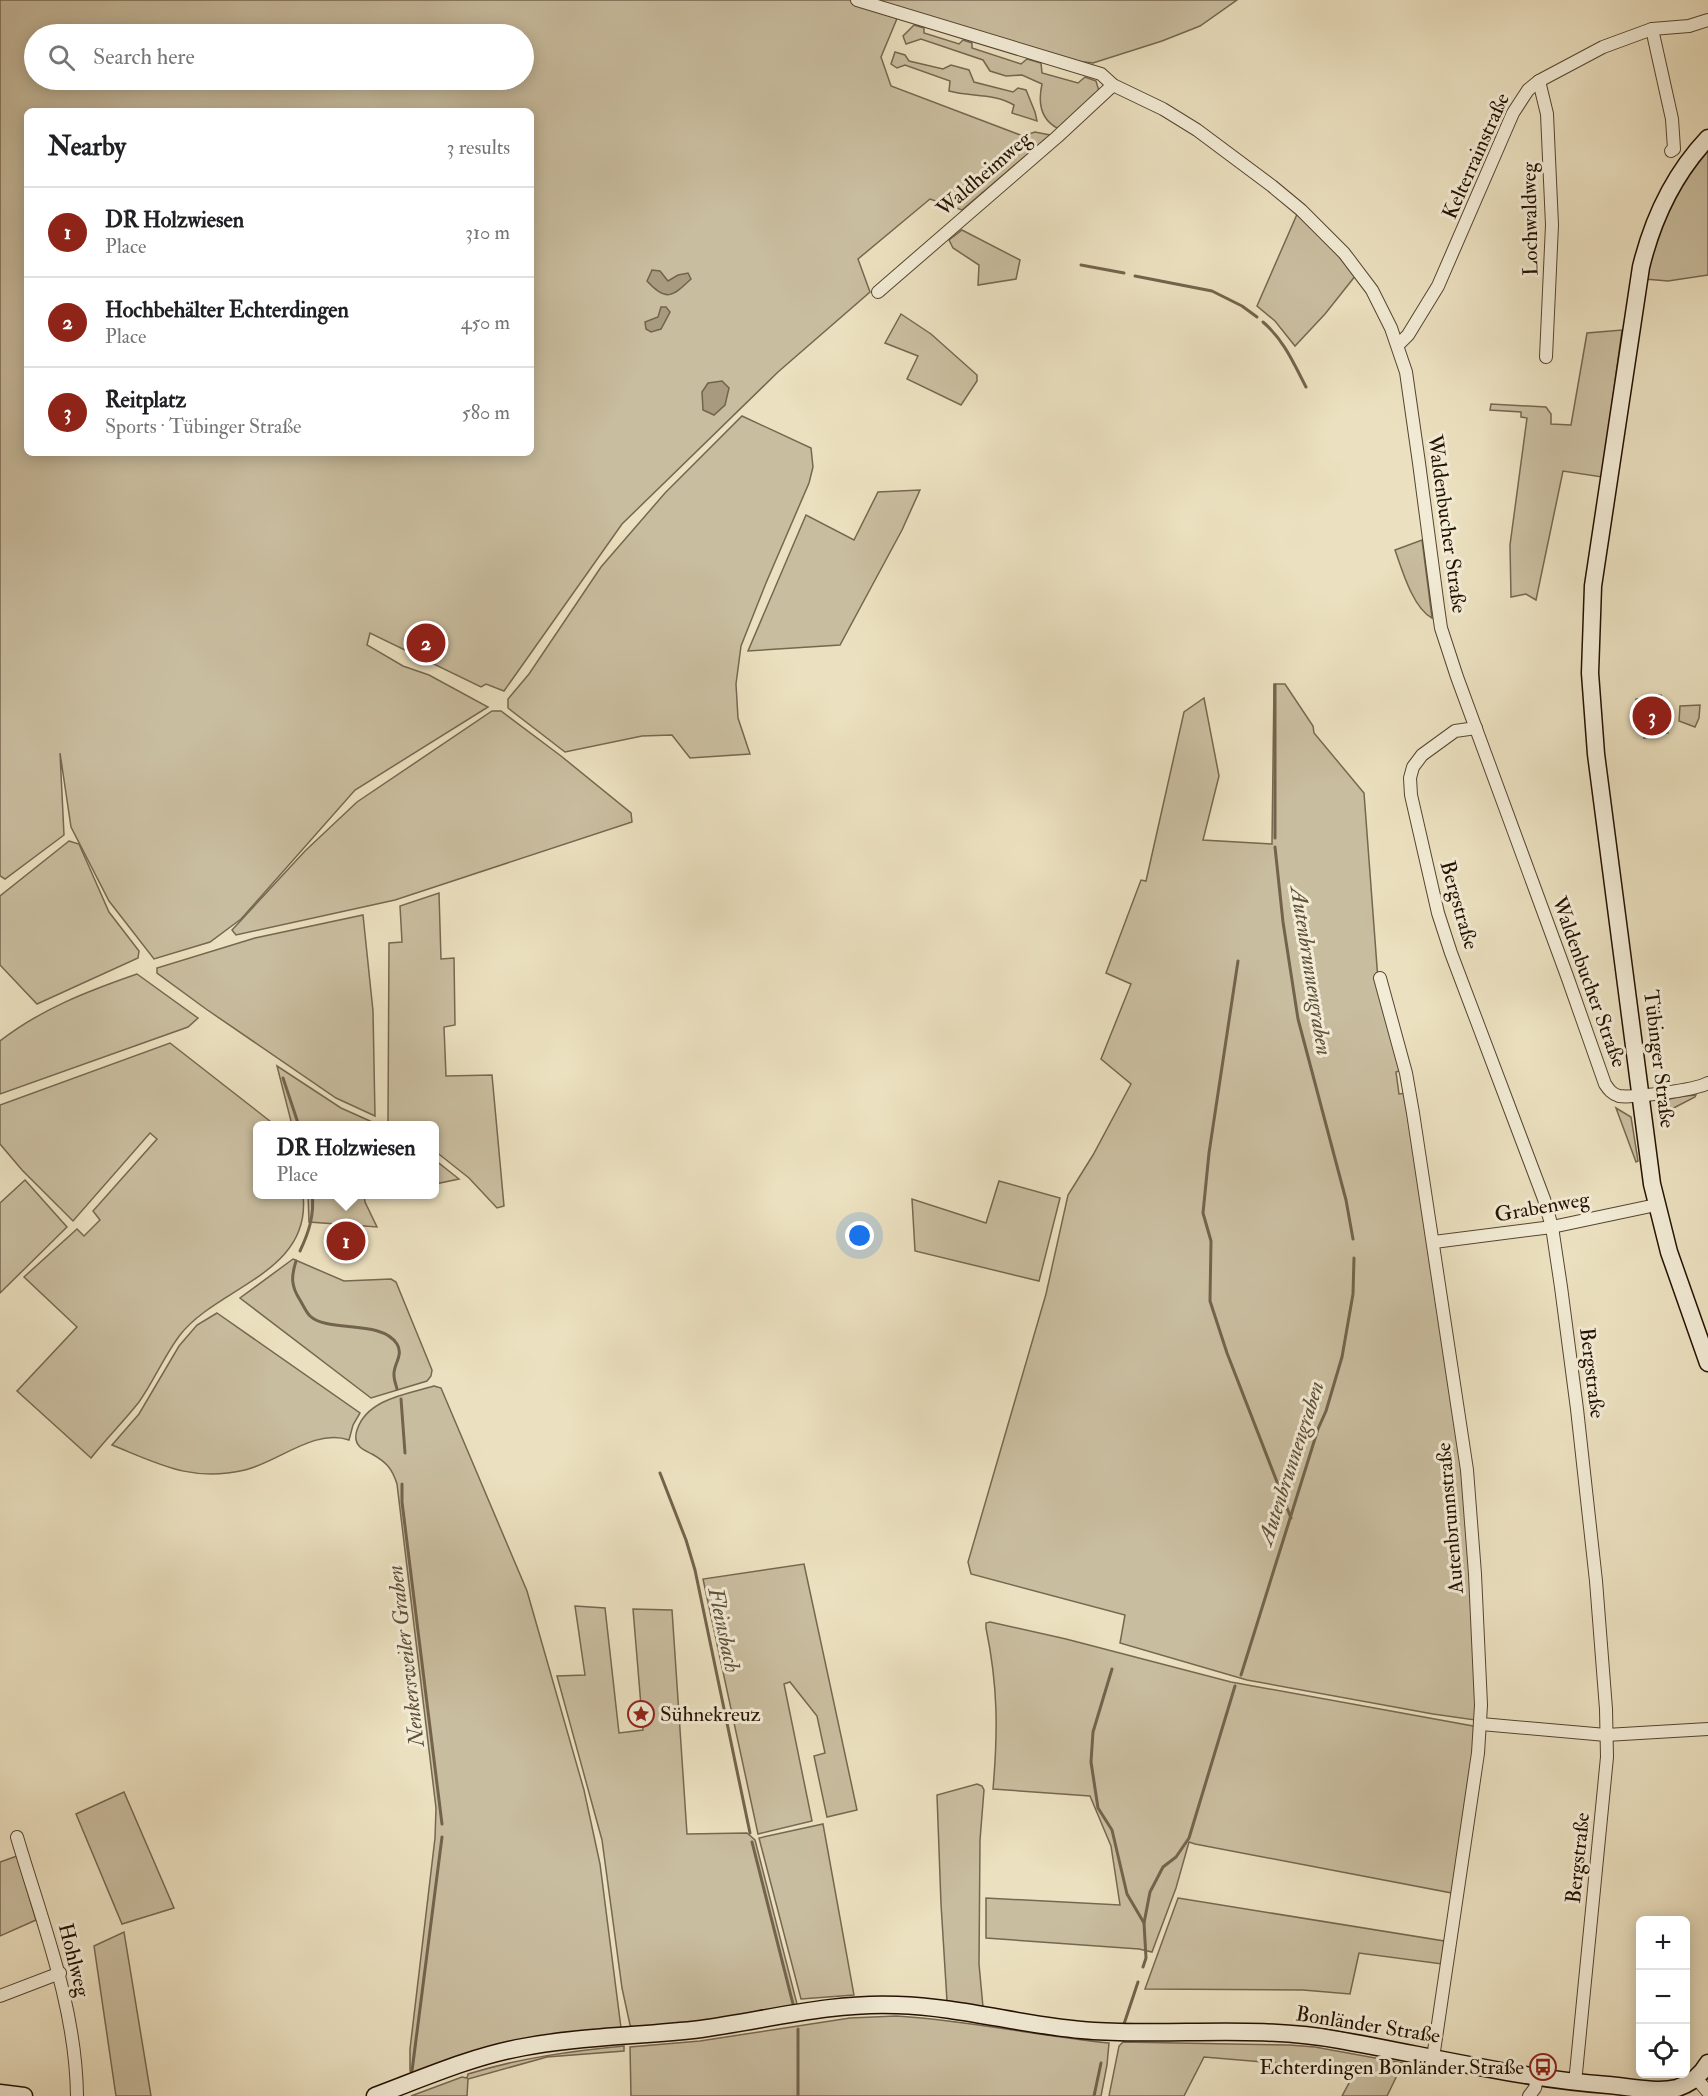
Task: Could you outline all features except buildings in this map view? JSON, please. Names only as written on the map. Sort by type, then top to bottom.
[{"type":"street","name":"Waldenbucher Straße","points":[[857,0],[1101,74],[1113,86],[1163,109],[1210,139],[1272,186],[1301,210],[1360,273],[1382,309],[1398,345],[1409,388],[1441,628],[1605,1084],[1612,1093],[1617,1095],[1690,1090],[1708,1083]]},
{"type":"street","name":"Kelterrainstraße","points":[[1398,345],[1414,326],[1438,286],[1513,113],[1528,90],[1539,81],[1603,47],[1652,29],[1689,26],[1708,20]]},
{"type":"street","points":[[1652,29],[1672,119],[1674,149],[1671,151]]},
{"type":"street","name":"Lochwaldweg","points":[[1539,81],[1547,114],[1552,225],[1546,357]]},
{"type":"street","name":"Waldheimweg","points":[[878,292],[1057,138],[1113,86]]},
{"type":"street","name":"Tübinger Straße","points":[[1708,138],[1677,177],[1661,206],[1648,241],[1637,286],[1593,586],[1590,673],[1596,754],[1656,1205],[1669,1252],[1708,1363]]},
{"type":"street","name":"Bergstraße","points":[[1476,728],[1455,731],[1422,754],[1413,767],[1410,777],[1411,795],[1438,913],[1451,953],[1529,1156],[1552,1227],[1579,1421],[1596,1581],[1607,1757],[1575,2083]]},
{"type":"street","name":"Autenbrunnstraße","points":[[1380,978],[1406,1073],[1434,1242],[1467,1470],[1475,1574],[1481,1724],[1433,2058]]},
{"type":"street","name":"Grabenweg","points":[[1434,1242],[1552,1227],[1656,1205]]},
{"type":"street","points":[[1481,1724],[1606,1735],[1708,1728]]},
{"type":"street","name":"Hohlweg","points":[[17,1837],[60,1973],[77,2072],[77,2096]]},
{"type":"street","points":[[0,1996],[60,1973]]},
{"type":"street","name":"Bonländer Straße","points":[[375,2096],[465,2063],[524,2047],[562,2041],[700,2029],[855,2007],[893,2005],[934,2007],[1046,2026],[1115,2032],[1250,2032],[1336,2039],[1575,2083],[1665,2089],[1683,2086],[1696,2078]]},
{"type":"street","points":[[1708,2063],[1696,2078],[1708,2092]]},
{"type":"street","points":[[1529,2096],[1538,2078]]},
{"type":"street","points":[[0,2093],[24,2096]]},
{"type":"shaded area","points":[[0,0],[1237,0],[1200,26],[1093,63],[1068,60],[901,9],[881,57],[891,86],[1023,136],[1035,132],[1050,135],[962,210],[930,199],[858,259],[870,292],[778,372],[622,524],[504,691],[486,684],[481,687],[370,633],[367,645],[403,666],[429,675],[488,707],[355,790],[241,919],[210,942],[154,959],[109,901],[71,827],[60,753],[64,835],[5,879],[0,876]]},
{"type":"shaded area","points":[[914,25],[924,28],[924,33],[959,44],[963,40],[972,43],[972,48],[1021,64],[1027,59],[1041,63],[1042,73],[1078,83],[1085,77],[1096,81],[1099,91],[1059,129],[1044,116],[1040,97],[1042,84],[1022,75],[1006,76],[990,71],[983,60],[921,39],[906,44],[903,36]]},
{"type":"shaded area","points":[[895,52],[905,55],[909,61],[943,69],[951,65],[969,70],[974,82],[1013,92],[1018,88],[1026,90],[1037,121],[1012,113],[1014,105],[1006,101],[949,91],[950,81],[905,65],[897,68],[891,64]]},
{"type":"shaded area","points":[[1708,150],[1708,275],[1668,281],[1645,279],[1662,217],[1686,175]]},
{"type":"shaded area","points":[[1298,212],[1356,275],[1325,314],[1295,346],[1275,321],[1257,306]]},
{"type":"shaded area","points":[[962,230],[1020,260],[1016,279],[978,285],[979,265],[953,248],[949,240]]},
{"type":"shaded area","points":[[652,270],[660,271],[668,281],[678,275],[688,273],[691,279],[674,293],[664,294],[647,281]]},
{"type":"shaded area","points":[[661,307],[666,307],[670,312],[661,329],[651,332],[646,329],[645,322],[658,317]]},
{"type":"shaded area","points":[[901,314],[931,334],[977,375],[977,381],[961,405],[907,379],[918,356],[885,343]]},
{"type":"shaded area","points":[[1622,330],[1602,477],[1563,471],[1536,600],[1526,594],[1511,597],[1510,545],[1527,418],[1521,417],[1521,412],[1490,410],[1491,404],[1546,407],[1551,414],[1551,424],[1571,425],[1587,333]]},
{"type":"shaded area","points":[[722,381],[729,388],[725,405],[714,415],[703,410],[702,392],[708,383]]},
{"type":"shaded area","points":[[742,416],[811,448],[813,467],[809,483],[741,646],[736,684],[738,718],[750,754],[690,758],[672,735],[642,736],[565,752],[508,708],[508,699],[529,674],[601,567],[665,493]]},
{"type":"shaded area","points":[[920,490],[902,530],[840,645],[748,651],[806,515],[854,540],[878,492]]},
{"type":"shaded area","points":[[1422,540],[1432,618],[1419,606],[1414,597],[1395,550]]},
{"type":"shaded area","points":[[1274,684],[1285,684],[1313,726],[1314,733],[1364,793],[1378,980],[1402,1070],[1396,1072],[1399,1094],[1407,1093],[1464,1489],[1474,1627],[1475,1720],[1247,1680],[1120,1643],[1125,1615],[971,1574],[968,1562],[1046,1294],[1068,1195],[1093,1155],[1131,1084],[1101,1059],[1131,984],[1106,973],[1141,880],[1146,881],[1184,712],[1204,698],[1219,776],[1203,840],[1272,844]]},
{"type":"shaded area","points":[[1661,695],[1668,733],[1644,738],[1636,699]]},
{"type":"shaded area","points":[[1700,705],[1699,718],[1695,727],[1679,721],[1680,706]]},
{"type":"shaded area","points":[[492,711],[501,711],[561,756],[631,813],[632,822],[395,900],[236,935],[232,930],[305,851],[357,802]]},
{"type":"shaded area","points":[[69,841],[79,844],[109,912],[139,951],[138,958],[37,1004],[0,965],[0,896]]},
{"type":"shaded area","points":[[439,893],[441,959],[454,958],[455,1025],[444,1027],[446,1076],[492,1075],[504,1206],[497,1208],[469,1178],[439,1154],[439,1121],[388,1121],[389,943],[402,942],[400,906]]},
{"type":"shaded area","points":[[363,915],[373,1011],[375,1116],[336,1098],[157,973],[157,968],[255,938]]},
{"type":"shaded area","points":[[137,974],[198,1018],[188,1027],[0,1094],[0,1041],[48,1010]]},
{"type":"shaded area","points":[[170,1043],[270,1121],[253,1121],[253,1199],[303,1199],[302,1221],[293,1243],[278,1261],[196,1318],[180,1335],[139,1402],[91,1458],[17,1391],[77,1327],[24,1277],[77,1229],[84,1236],[100,1220],[93,1211],[157,1139],[150,1133],[73,1221],[22,1170],[0,1144],[0,1105]]},
{"type":"shaded area","points":[[277,1066],[341,1108],[370,1121],[291,1121]]},
{"type":"shaded area","points":[[1696,1095],[1662,1114],[1660,1103],[1682,1096]]},
{"type":"shaded area","points":[[1616,1108],[1631,1117],[1638,1161],[1636,1162]]},
{"type":"shaded area","points":[[439,1163],[459,1179],[439,1183]]},
{"type":"shaded area","points":[[25,1180],[67,1227],[0,1293],[0,1203]]},
{"type":"shaded area","points":[[999,1181],[1060,1198],[1039,1281],[915,1251],[912,1199],[986,1223]]},
{"type":"shaded area","points":[[308,1199],[365,1199],[377,1227],[309,1222]]},
{"type":"shaded area","points":[[293,1259],[344,1281],[391,1279],[396,1282],[432,1370],[427,1381],[371,1398],[240,1298]]},
{"type":"shaded area","points":[[217,1313],[360,1413],[353,1425],[349,1440],[323,1438],[258,1466],[245,1470],[208,1474],[177,1470],[112,1445],[139,1414],[179,1346],[197,1325]]},
{"type":"shaded area","points":[[434,1386],[441,1388],[527,1591],[584,1790],[600,1864],[621,2028],[415,2076],[410,2071],[410,2049],[435,1838],[436,1808],[397,1484],[388,1466],[360,1447],[356,1437],[362,1420],[369,1411],[389,1399]]},
{"type":"shaded area","points":[[804,1564],[857,1810],[827,1817],[814,1756],[825,1753],[817,1716],[790,1682],[784,1684],[812,1821],[758,1834],[703,1579]]},
{"type":"shaded area","points":[[575,1606],[605,1608],[619,1733],[643,1730],[633,1609],[672,1610],[687,1834],[747,1833],[755,1840],[797,2004],[792,2009],[634,2029],[630,2025],[622,1988],[602,1840],[557,1676],[585,1675]]},
{"type":"shaded area","points":[[986,1623],[1066,1639],[1231,1682],[1473,1726],[1476,1730],[1452,1893],[1189,1842],[1176,1888],[1152,1952],[1139,1949],[986,1938],[986,1898],[1120,1905],[1111,1846],[1090,1796],[993,1789],[996,1708],[993,1669],[986,1628]]},
{"type":"shaded area","points":[[977,1784],[984,1790],[980,1840],[979,1964],[983,2007],[947,2001],[937,1795]]},
{"type":"shaded area","points":[[124,1792],[174,1908],[122,1924],[76,1814]]},
{"type":"shaded area","points":[[823,1824],[854,1995],[801,1999],[759,1838]]},
{"type":"shaded area","points":[[17,1856],[36,1920],[0,1936],[0,1862]]},
{"type":"shaded area","points":[[1178,1898],[1444,1941],[1442,1964],[1359,1953],[1350,1994],[1303,1990],[1145,1989]]},
{"type":"shaded area","points":[[124,1932],[151,2096],[116,2096],[94,1946]]},
{"type":"shaded area","points":[[896,2016],[1109,2043],[1101,2096],[631,2096],[630,2047],[700,2041],[850,2018]]},
{"type":"shaded area","points":[[1123,2042],[1289,2045],[1315,2047],[1403,2063],[1387,2096],[1342,2096],[1355,2072],[1346,2069],[1204,2057],[1184,2096],[1109,2096],[1119,2046]]},
{"type":"shaded area","points":[[624,2046],[624,2051],[547,2057],[468,2079],[467,2096],[411,2096],[462,2077],[467,2078],[468,2074],[526,2059]]},
{"type":"waterway","points":[[1081,265],[1124,273]]},
{"type":"waterway","points":[[1135,276],[1212,291],[1242,306],[1257,317]]},
{"type":"waterway","points":[[1263,322],[1283,344],[1306,387]]},
{"type":"waterway","name":"Autenbrunnengraben","points":[[1275,685],[1275,838]]},
{"type":"waterway","name":"Autenbrunnengraben","points":[[1275,847],[1283,922],[1298,1019],[1346,1200],[1353,1239]]},
{"type":"waterway","points":[[1238,961],[1209,1153],[1203,1213],[1211,1241],[1210,1301],[1227,1353],[1291,1518]]},
{"type":"waterway","name":"Nenkersweiler Graben","points":[[283,1078],[297,1121]]},
{"type":"waterway","name":"Nenkersweiler Graben","points":[[300,1251],[310,1224],[312,1199]]},
{"type":"waterway","name":"Autenbrunnengraben","points":[[1241,1675],[1342,1357],[1353,1294],[1354,1258]]},
{"type":"waterway","name":"Nenkersweiler Graben","points":[[296,1261],[293,1286],[310,1316],[329,1324],[379,1331],[389,1336],[397,1344],[399,1356],[394,1371],[397,1389]]},
{"type":"waterway","name":"Nenkersweiler Graben","points":[[401,1399],[405,1453]]},
{"type":"waterway","name":"Fleinsbach","points":[[660,1473],[695,1570],[750,1833]]},
{"type":"waterway","name":"Nenkersweiler Graben","points":[[402,1484],[402,1502],[442,1824]]},
{"type":"waterway","points":[[1112,1669],[1093,1732],[1091,1762],[1098,1808],[1112,1830],[1127,1894],[1144,1923]]},
{"type":"waterway","name":"Autenbrunnengraben","points":[[1143,1967],[1146,1958],[1144,1923],[1150,1892],[1163,1867],[1176,1857],[1189,1838],[1235,1686]]},
{"type":"waterway","name":"Nenkersweiler Graben","points":[[412,2071],[442,1837]]},
{"type":"waterway","name":"Fleinsbach","points":[[752,1842],[793,2004]]},
{"type":"waterway","name":"Autenbrunnengraben","points":[[1124,2024],[1138,1982]]},
{"type":"waterway","name":"Fleinsbach","points":[[798,2029],[798,2096]]},
{"type":"waterway","name":"Autenbrunnengraben","points":[[1094,2096],[1101,2063]]},
{"type":"place","name":"Hochbehälter Echterdingen","points":[[426,643]]},
{"type":"place","name":"Reitplatz","points":[[1652,716]]},
{"type":"place","name":"DR Holzwiesen","points":[[346,1241]]},
{"type":"place","name":"Sühnekreuz","points":[[641,1714]]},
{"type":"place","name":"Echterdingen Bonländer Straße","points":[[1543,2067]]}]
